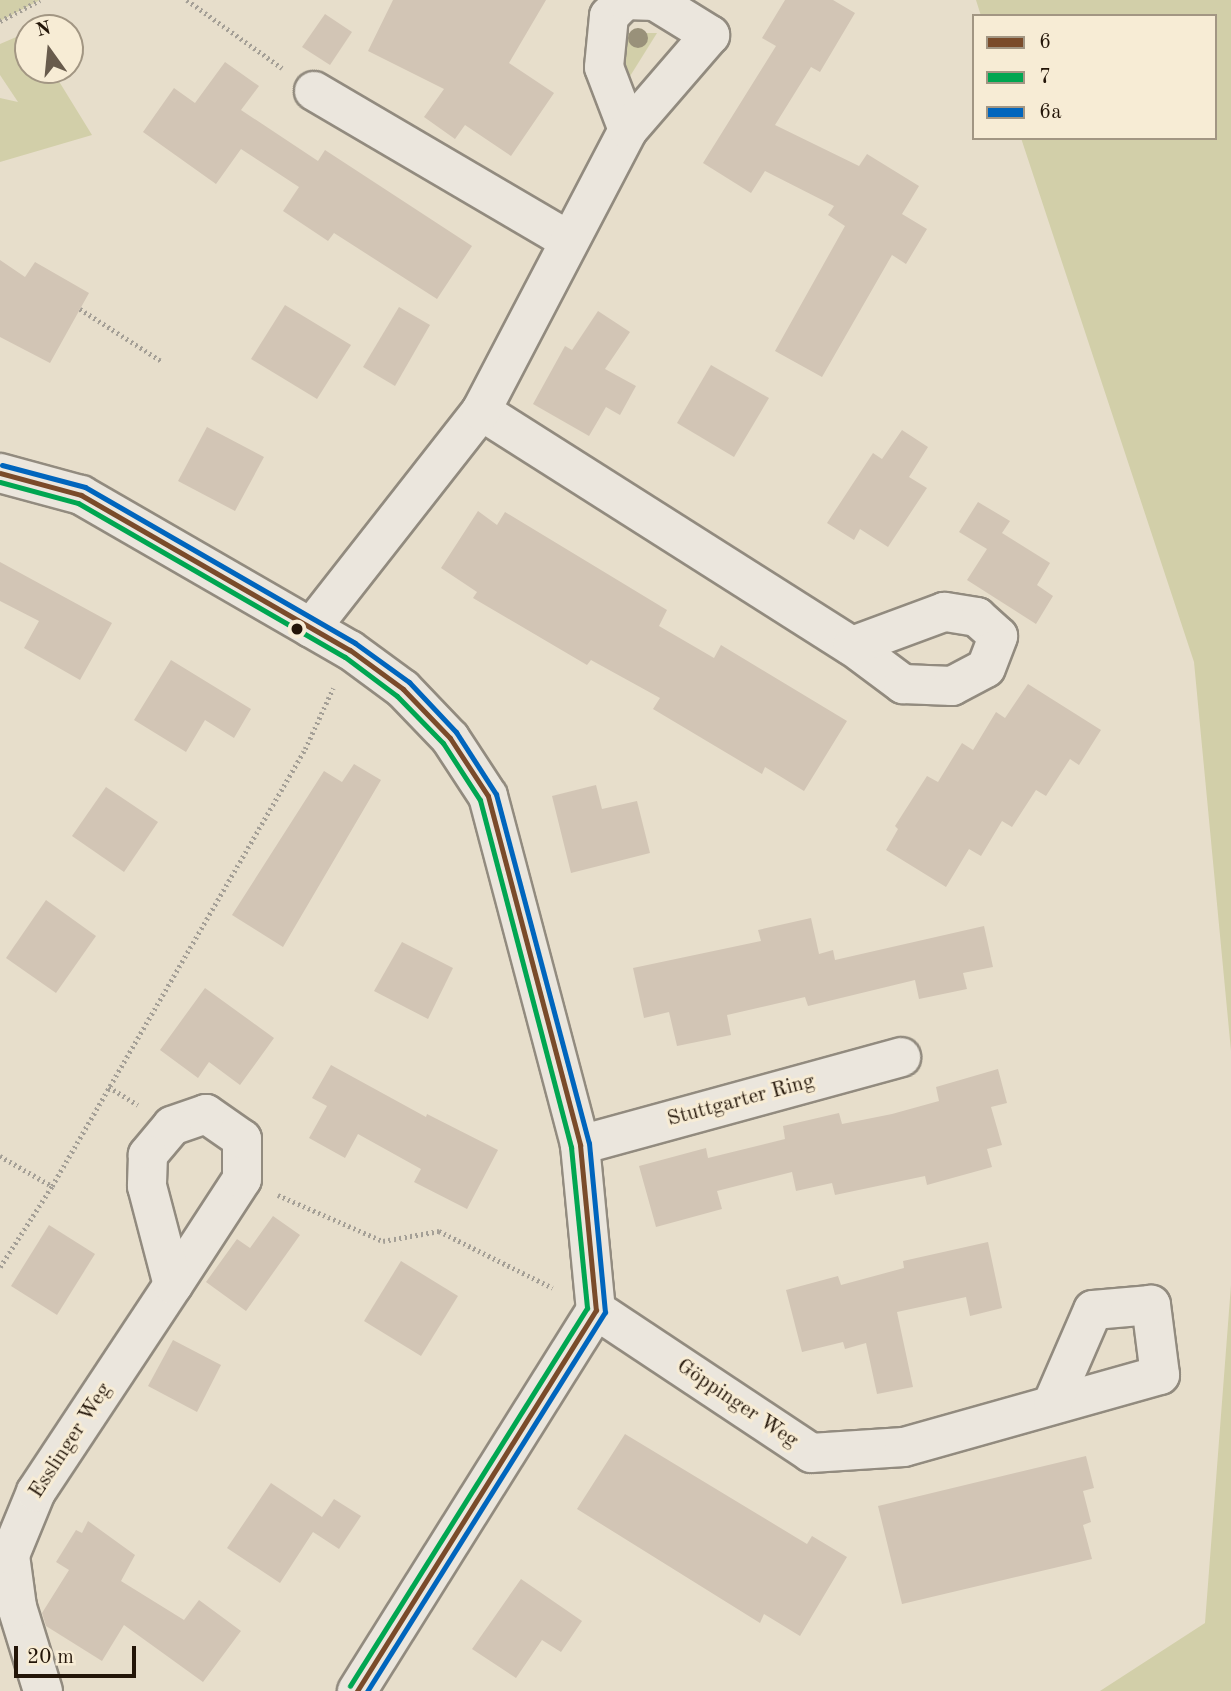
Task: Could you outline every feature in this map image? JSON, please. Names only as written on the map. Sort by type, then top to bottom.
[{"type":"street","points":[[314,91],[568,240]]},
{"type":"street","points":[[312,628],[481,411],[568,240],[628,130]]},
{"type":"street","points":[[481,411],[852,646]]},
{"type":"street","points":[[0,473],[81,495],[350,650],[403,689],[450,738],[488,796],[580,1145],[596,1310],[358,1691]]},
{"type":"street","name":"Stuttgarter Ring","points":[[580,1145],[901,1056]]},
{"type":"street","points":[[173,1285],[147,1186],[148,1155],[172,1126],[206,1114],[242,1139],[242,1179]]},
{"type":"street","name":"Esslinger Weg","points":[[43,1691],[17,1607],[10,1555],[36,1492],[242,1179]]},
{"type":"street","name":"Göppinger Weg","points":[[596,1310],[811,1453],[904,1447],[1053,1402]]},
{"type":"path","points":[[0,21],[40,0]]},
{"type":"path","points":[[187,0],[314,91]]},
{"type":"path","points":[[80,309],[163,362]]},
{"type":"path","points":[[0,1267],[52,1186],[305,749],[350,650]]},
{"type":"path","points":[[0,1156],[52,1186]]},
{"type":"path","points":[[242,1179],[383,1241],[439,1231],[596,1310]]},
{"type":"shaded area","points":[[0,0],[40,0],[0,21]]},
{"type":"shaded area","points":[[976,0],[1231,0],[1231,1051],[1194,662],[1022,140],[1217,140],[1217,14],[980,14]]},
{"type":"shaded area","points":[[616,33],[657,33],[627,81]]},
{"type":"shaded area","points":[[14,38],[14,84],[61,84],[92,135],[0,162],[0,98],[18,102],[0,75],[0,44]]},
{"type":"shaded area","points":[[1231,1285],[1231,1691],[1100,1691],[1205,1623]]},
{"type":"building","points":[[393,0],[546,0],[509,63],[554,93],[511,156],[465,125],[455,139],[424,117],[444,89],[368,51]]},
{"type":"building","points":[[785,0],[833,0],[855,13],[820,72],[811,67],[775,125],[859,166],[867,154],[919,186],[902,214],[927,229],[906,264],[892,255],[822,377],[775,351],[845,226],[828,215],[834,206],[765,171],[751,193],[703,163],[776,46],[762,38]]},
{"type":"building","points":[[325,14],[352,32],[330,65],[302,47]]},
{"type":"building","points":[[225,62],[259,86],[241,110],[318,161],[325,150],[472,246],[437,299],[334,233],[328,241],[283,211],[299,187],[241,149],[216,184],[143,132],[174,88],[195,103]]},
{"type":"building","points":[[0,260],[25,277],[35,262],[89,293],[50,363],[0,337]]},
{"type":"building","points":[[285,305],[351,345],[317,399],[251,359]]},
{"type":"building","points":[[399,307],[430,325],[395,386],[363,367]]},
{"type":"building","points":[[598,311],[630,332],[605,369],[636,386],[620,415],[606,407],[589,436],[533,404],[565,346],[572,350]]},
{"type":"building","points":[[711,365],[769,398],[734,457],[677,423]]},
{"type":"building","points":[[207,427],[264,457],[235,511],[178,481]]},
{"type":"building","points":[[902,430],[928,447],[909,477],[927,488],[888,547],[860,529],[854,540],[827,523],[873,453],[882,459]]},
{"type":"building","points":[[978,502],[1010,521],[1002,533],[1050,563],[1037,585],[1053,596],[1036,624],[967,580],[987,549],[959,532]]},
{"type":"building","points":[[478,511],[497,525],[505,512],[667,610],[659,626],[714,658],[721,645],[847,721],[804,791],[765,767],[762,774],[653,709],[660,698],[591,660],[587,665],[473,598],[477,592],[441,568]]},
{"type":"building","points":[[0,562],[112,623],[80,680],[24,648],[39,621],[0,601]]},
{"type":"building","points":[[171,660],[251,709],[234,738],[205,720],[186,752],[134,720]]},
{"type":"building","points":[[1028,684],[1101,730],[1079,765],[1070,759],[1046,796],[1036,790],[1012,827],[1002,821],[981,856],[969,849],[946,887],[886,850],[898,829],[895,826],[927,776],[938,782],[962,743],[973,750],[996,712],[1005,718]]},
{"type":"building","points":[[354,764],[381,780],[283,947],[232,915],[324,771],[342,782]]},
{"type":"building","points":[[596,785],[602,809],[637,801],[650,853],[571,873],[552,796]]},
{"type":"building","points":[[106,787],[158,822],[124,872],[72,836]]},
{"type":"building","points":[[46,900],[96,936],[56,993],[6,958]]},
{"type":"building","points":[[811,918],[819,954],[833,950],[835,960],[984,926],[993,967],[963,973],[967,989],[919,999],[915,980],[808,1006],[805,997],[727,1015],[731,1035],[677,1046],[669,1012],[644,1018],[633,968],[761,941],[758,930]]},
{"type":"building","points":[[402,942],[453,968],[428,1019],[374,991]]},
{"type":"building","points":[[205,988],[274,1038],[240,1085],[209,1062],[198,1078],[160,1050]]},
{"type":"building","points":[[331,1065],[426,1117],[427,1114],[498,1150],[467,1209],[414,1182],[421,1169],[358,1134],[345,1158],[309,1138],[327,1106],[312,1098]]},
{"type":"building","points":[[998,1069],[1007,1103],[991,1107],[1002,1145],[987,1149],[992,1167],[927,1185],[925,1176],[835,1195],[832,1183],[796,1191],[792,1172],[717,1191],[722,1209],[656,1227],[639,1166],[706,1148],[708,1158],[785,1139],[783,1126],[839,1113],[842,1124],[892,1114],[939,1101],[936,1087]]},
{"type":"building","points":[[273,1216],[300,1235],[246,1311],[206,1282],[237,1239],[250,1248]]},
{"type":"building","points":[[49,1225],[95,1254],[57,1315],[11,1286]]},
{"type":"building","points":[[988,1242],[1002,1308],[970,1316],[966,1297],[897,1312],[913,1387],[877,1394],[866,1343],[845,1349],[843,1342],[802,1352],[786,1290],[838,1276],[841,1285],[904,1268],[903,1261]]},
{"type":"building","points":[[401,1261],[458,1296],[421,1356],[364,1321]]},
{"type":"building","points":[[173,1340],[221,1365],[197,1412],[148,1386]]},
{"type":"building","points":[[625,1434],[807,1544],[812,1536],[847,1557],[800,1636],[764,1614],[760,1623],[577,1509]]},
{"type":"building","points":[[1086,1456],[1094,1488],[1083,1491],[1091,1522],[1083,1525],[1092,1559],[902,1604],[878,1506]]},
{"type":"building","points":[[271,1483],[322,1517],[334,1499],[361,1516],[339,1549],[313,1532],[280,1583],[227,1548]]},
{"type":"building","points":[[88,1521],[135,1555],[121,1581],[184,1620],[199,1600],[241,1631],[203,1682],[124,1625],[102,1661],[46,1626],[42,1613],[69,1570],[56,1562],[76,1530],[82,1533]]},
{"type":"building","points":[[521,1579],[582,1621],[561,1652],[542,1640],[516,1678],[472,1649]]},
{"type":"transit line","name":"6a","points":[[2,465],[85,487],[355,643],[409,682],[456,732],[496,794],[589,1143],[605,1312],[367,1691]]},
{"type":"transit line","name":"6","points":[[0,473],[81,495],[350,650],[403,689],[450,738],[488,796],[580,1145],[596,1310],[357,1691]]},
{"type":"transit line","name":"7","points":[[0,482],[78,503],[345,657],[397,696],[443,743],[480,800],[571,1147],[587,1308],[350,1686]]}]
